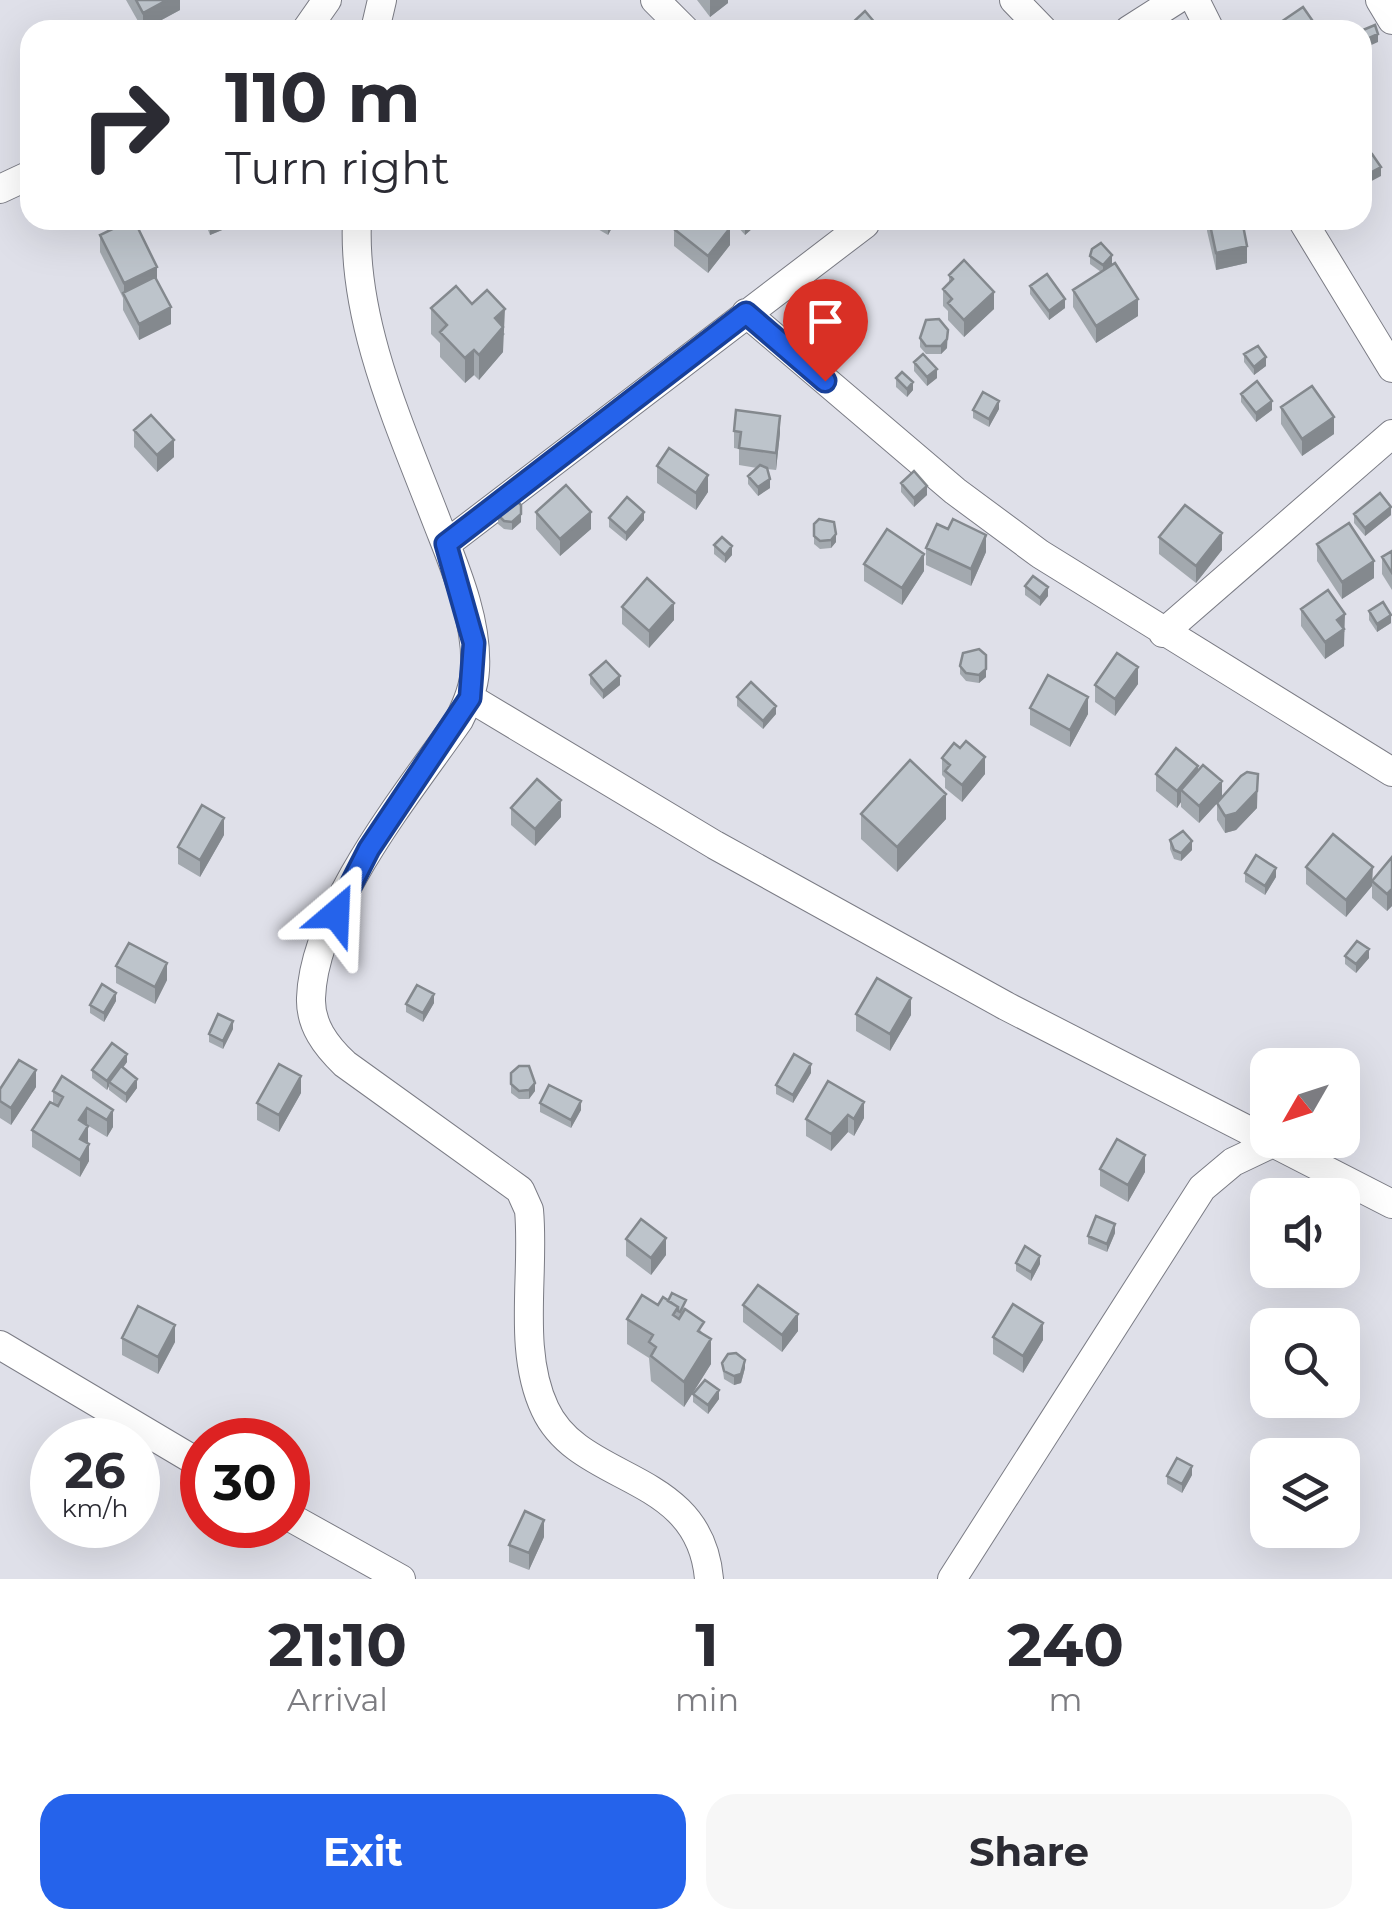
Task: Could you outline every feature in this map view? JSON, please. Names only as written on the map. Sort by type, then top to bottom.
[{"type":"street","points":[[655,0],[675,20]]},
{"type":"street","points":[[1014,0],[1033,20]]},
{"type":"street","points":[[1144,20],[1176,0]]},
{"type":"street","points":[[1380,0],[1392,20]]},
{"type":"street","points":[[357,230],[368,318],[405,437],[446,544],[474,643],[470,698],[369,849],[345,894],[315,971],[310,1000],[314,1020],[325,1045],[344,1064],[520,1190],[529,1210],[536,1388],[546,1413],[565,1436],[676,1508],[695,1529],[706,1552],[709,1579]]},
{"type":"street","points":[[446,544],[853,230]]},
{"type":"street","points":[[1308,230],[1392,368]]},
{"type":"street","points":[[746,313],[955,491],[1040,554],[1163,634],[1392,772]]},
{"type":"street","points":[[1163,634],[1392,434]]},
{"type":"street","points":[[470,698],[732,854],[1006,1006],[1250,1133]]},
{"type":"street","points":[[952,1579],[1202,1188],[1233,1162],[1250,1154]]},
{"type":"street","points":[[1299,1158],[1392,1204]]},
{"type":"street","points":[[0,1345],[180,1452]]},
{"type":"street","points":[[310,1528],[401,1579]]},
{"type":"building","points":[[136,0],[167,0],[143,13]]},
{"type":"building","points":[[1303,7],[1312,20],[1284,20]]},
{"type":"building","points":[[865,11],[873,20],[855,20]]},
{"type":"building","points":[[1372,154],[1381,167],[1372,172]]},
{"type":"building","points":[[110,230],[139,230],[157,267],[124,283],[100,235]]},
{"type":"building","points":[[675,230],[728,230],[708,256]]},
{"type":"building","points":[[1211,230],[1244,230],[1247,246],[1216,253]]},
{"type":"building","points":[[1101,243],[1112,255],[1103,265],[1090,256]]},
{"type":"building","points":[[964,260],[994,292],[964,320],[948,303],[952,299],[943,289],[953,279],[949,275]]},
{"type":"building","points":[[1115,263],[1138,299],[1096,326],[1073,290]]},
{"type":"building","points":[[1047,274],[1065,299],[1049,311],[1030,286]]},
{"type":"building","points":[[155,277],[171,307],[139,324],[123,293]]},
{"type":"building","points":[[456,286],[472,304],[487,290],[505,309],[495,318],[503,327],[479,355],[474,350],[465,358],[440,332],[447,325],[431,308]]},
{"type":"building","points":[[939,319],[948,330],[947,339],[941,346],[926,346],[920,338],[926,320]]},
{"type":"building","points":[[1258,346],[1266,357],[1254,367],[1244,354]]},
{"type":"building","points":[[923,354],[937,369],[927,377],[914,362]]},
{"type":"building","points":[[902,372],[913,382],[907,389],[896,378]]},
{"type":"building","points":[[1257,381],[1272,401],[1256,413],[1241,394]]},
{"type":"building","points":[[1312,386],[1334,417],[1302,439],[1281,407]]},
{"type":"building","points":[[983,392],[999,401],[989,419],[973,410]]},
{"type":"building","points":[[736,410],[780,416],[776,453],[739,448],[741,432],[734,431]]},
{"type":"building","points":[[151,415],[174,440],[157,455],[134,430]]},
{"type":"building","points":[[669,448],[708,475],[696,493],[657,466]]},
{"type":"building","points":[[760,465],[767,468],[770,479],[758,487],[748,476]]},
{"type":"building","points":[[914,471],[927,486],[914,498],[901,483]]},
{"type":"building","points":[[566,485],[591,512],[560,539],[536,512]]},
{"type":"building","points":[[1380,493],[1391,507],[1365,528],[1354,514]]},
{"type":"building","points":[[513,497],[521,505],[521,514],[512,522],[504,521],[498,515],[498,503]]},
{"type":"building","points":[[627,497],[644,512],[626,533],[609,518]]},
{"type":"building","points":[[1185,505],[1222,533],[1196,566],[1159,537]]},
{"type":"building","points":[[819,519],[834,522],[836,534],[831,540],[820,541],[814,536],[814,524]]},
{"type":"building","points":[[953,519],[986,535],[971,569],[926,548],[937,524],[948,529]]},
{"type":"building","points":[[1349,523],[1374,561],[1342,582],[1317,544]]},
{"type":"building","points":[[887,529],[924,554],[902,588],[864,564]]},
{"type":"building","points":[[722,537],[732,546],[725,555],[714,545]]},
{"type":"building","points":[[1392,551],[1392,573],[1382,557]]},
{"type":"building","points":[[1033,576],[1048,587],[1040,598],[1025,586]]},
{"type":"building","points":[[647,578],[674,603],[649,631],[622,607]]},
{"type":"building","points":[[1328,590],[1345,614],[1337,620],[1344,629],[1325,642],[1301,609]]},
{"type":"building","points":[[1383,602],[1391,615],[1377,624],[1369,611]]},
{"type":"building","points":[[979,649],[986,655],[986,669],[979,675],[966,673],[960,666],[963,653]]},
{"type":"building","points":[[1117,653],[1138,667],[1115,699],[1095,685]]},
{"type":"building","points":[[606,661],[620,676],[603,691],[590,675]]},
{"type":"building","points":[[1048,675],[1088,697],[1070,730],[1030,708]]},
{"type":"building","points":[[751,682],[776,706],[763,721],[737,697]]},
{"type":"building","points":[[966,741],[985,757],[962,785],[945,771],[950,765],[942,758],[954,743],[960,748]]},
{"type":"building","points":[[1176,748],[1198,766],[1177,791],[1156,774]]},
{"type":"building","points":[[910,760],[946,794],[897,847],[861,814]]},
{"type":"building","points":[[1203,765],[1222,781],[1199,806],[1181,790]]},
{"type":"building","points":[[1247,772],[1258,774],[1257,791],[1236,813],[1225,816],[1217,803]]},
{"type":"building","points":[[537,779],[561,800],[535,829],[511,808]]},
{"type":"building","points":[[202,805],[224,818],[200,860],[178,847]]},
{"type":"building","points":[[1183,831],[1192,841],[1181,853],[1174,850],[1170,840]]},
{"type":"building","points":[[1333,834],[1373,867],[1346,900],[1306,867]]},
{"type":"building","points":[[1256,855],[1276,868],[1265,886],[1245,873]]},
{"type":"building","points":[[1392,857],[1392,889],[1387,894],[1372,881]]},
{"type":"building","points":[[1357,941],[1369,949],[1356,964],[1345,956]]},
{"type":"building","points":[[129,943],[167,963],[155,987],[116,966]]},
{"type":"building","points":[[877,978],[911,998],[890,1034],[856,1014]]},
{"type":"building","points":[[102,984],[116,993],[104,1013],[90,1005]]},
{"type":"building","points":[[417,985],[434,994],[423,1013],[406,1004]]},
{"type":"building","points":[[218,1014],[233,1021],[223,1041],[209,1034]]},
{"type":"building","points":[[112,1043],[127,1054],[107,1081],[92,1070]]},
{"type":"building","points":[[794,1054],[811,1064],[793,1095],[776,1085]]},
{"type":"building","points":[[19,1060],[36,1070],[11,1108],[0,1101],[0,1089]]},
{"type":"building","points":[[279,1064],[301,1076],[279,1115],[257,1103]]},
{"type":"building","points":[[121,1066],[137,1079],[126,1094],[109,1082]]},
{"type":"building","points":[[519,1066],[529,1066],[535,1083],[529,1090],[519,1091],[511,1084],[511,1073]]},
{"type":"building","points":[[62,1076],[113,1110],[107,1120],[87,1108],[79,1120],[88,1126],[80,1139],[89,1144],[80,1160],[32,1130],[50,1102],[58,1106],[63,1097],[53,1091]]},
{"type":"building","points":[[828,1081],[864,1102],[854,1119],[848,1115],[831,1134],[806,1119]]},
{"type":"building","points":[[549,1085],[581,1101],[571,1120],[540,1103]]},
{"type":"building","points":[[1117,1139],[1145,1155],[1128,1185],[1100,1169]]},
{"type":"building","points":[[1096,1216],[1115,1224],[1107,1244],[1088,1236]]},
{"type":"building","points":[[641,1219],[666,1238],[651,1258],[626,1239]]},
{"type":"building","points":[[1025,1246],[1040,1256],[1031,1272],[1016,1263]]},
{"type":"building","points":[[758,1285],[798,1314],[782,1335],[743,1305]]},
{"type":"building","points":[[672,1293],[686,1300],[680,1312],[668,1301]]},
{"type":"building","points":[[642,1295],[658,1305],[663,1297],[678,1307],[673,1315],[679,1319],[685,1309],[704,1322],[698,1331],[711,1339],[684,1382],[651,1356],[656,1347],[649,1342],[653,1335],[627,1319]]},
{"type":"building","points":[[1013,1304],[1043,1323],[1023,1356],[993,1337]]},
{"type":"building","points":[[138,1306],[175,1325],[158,1357],[122,1338]]},
{"type":"building","points":[[736,1353],[745,1360],[741,1374],[734,1376],[724,1371],[722,1363],[728,1354]]},
{"type":"building","points":[[705,1380],[719,1390],[708,1405],[693,1394]]},
{"type":"building","points":[[1177,1458],[1192,1466],[1182,1484],[1167,1476]]},
{"type":"building","points":[[525,1511],[544,1520],[529,1553],[509,1545]]},
{"type":"route","points":[[336,914],[369,849],[470,698],[475,671],[474,643],[446,544],[746,313],[825,381]]}]
